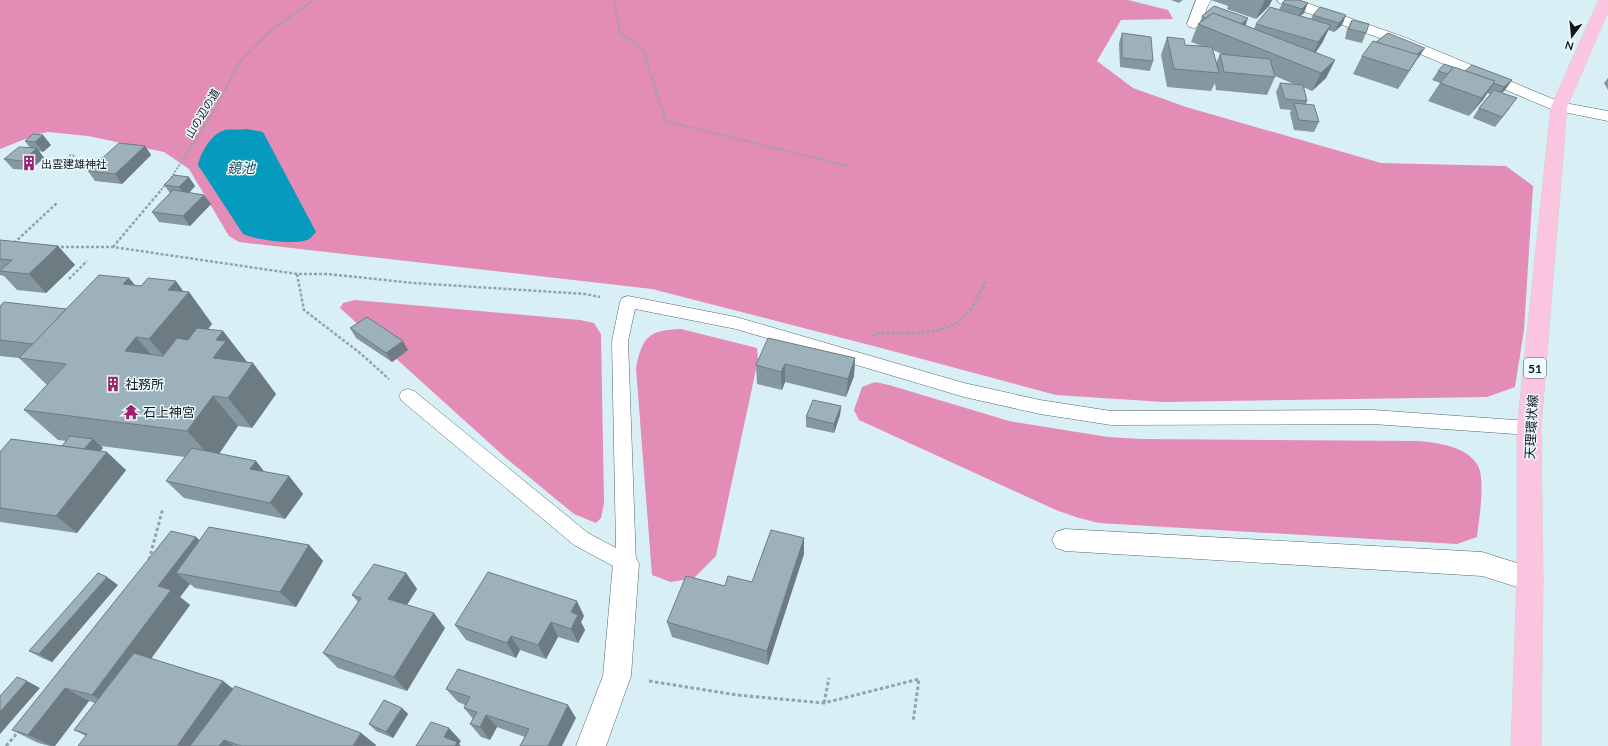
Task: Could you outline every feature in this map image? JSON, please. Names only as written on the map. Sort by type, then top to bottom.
[{"type":"main road","name":"天理環状線","points":[[1526,746],[1530,579],[1529,428],[1559,107],[1606,0]]},
{"type":"street","points":[[1194,24],[1201,3],[1204,0]]},
{"type":"street","points":[[1284,0],[1399,40],[1559,107],[1608,116]]},
{"type":"street","points":[[1065,540],[1482,564],[1530,579]]},
{"type":"street","points":[[591,746],[617,676],[626,564]]},
{"type":"lane","points":[[626,564],[620,341],[628,302],[736,323],[964,390],[1040,408],[1111,418],[1373,417],[1529,428]]},
{"type":"lane","points":[[408,396],[581,539],[626,564]]},
{"type":"path","name":"山の辺の道","points":[[113,247],[169,181],[218,104],[245,56],[272,29],[314,0]]},
{"type":"path","points":[[614,0],[620,32],[642,48],[666,121],[851,168]]},
{"type":"path","points":[[69,155],[76,156]]},
{"type":"path","points":[[14,243],[57,203]]},
{"type":"path","points":[[7,243],[21,244]]},
{"type":"path","points":[[55,247],[113,247],[297,274],[327,274],[414,283],[585,294],[628,302]]},
{"type":"path","points":[[70,279],[86,262]]},
{"type":"path","points":[[297,274],[304,310],[360,353],[408,396]]},
{"type":"path","points":[[844,355],[871,343],[876,333],[939,330],[960,321],[975,305],[986,281]]},
{"type":"path","points":[[148,561],[151,555],[163,508]]},
{"type":"path","points":[[617,676],[738,695],[824,703],[919,679],[913,722]]},
{"type":"path","points":[[824,703],[829,678]]},
{"type":"path","points":[[6,746],[20,730]]},
{"type":"shaded area","points":[[0,0],[1128,0],[1168,10],[1173,19],[1121,20],[1097,61],[1133,88],[1186,107],[1381,163],[1506,166],[1533,186],[1524,330],[1515,387],[1487,397],[1164,402],[1056,395],[652,289],[239,242],[229,236],[189,169],[164,152],[88,136],[48,132],[38,134],[0,149]]},
{"type":"shaded area","points":[[355,300],[580,320],[594,323],[601,334],[604,503],[601,518],[596,523],[574,514],[507,459],[340,308],[343,303]]},
{"type":"shaded area","points":[[681,329],[757,348],[758,360],[716,556],[694,578],[671,582],[652,575],[636,368],[641,349],[644,342],[649,337],[661,331]]},
{"type":"shaded area","points":[[875,382],[1009,421],[1108,437],[1141,439],[1419,441],[1451,446],[1466,453],[1477,464],[1480,470],[1481,499],[1477,537],[1457,544],[1099,523],[1079,518],[1056,510],[859,420],[854,410],[862,387]]},
{"type":"water","name":"鏡池","points":[[247,129],[263,132],[316,232],[311,238],[293,242],[275,241],[243,234],[198,165],[204,149],[215,135],[225,130]]},
{"type":"building","points":[[1285,0],[1298,0],[1308,3],[1302,9],[1282,3]]},
{"type":"building","points":[[1214,6],[1248,18],[1241,24],[1213,13],[1206,18],[1202,16]]},
{"type":"building","points":[[1270,7],[1331,25],[1318,42],[1256,24]]},
{"type":"building","points":[[1320,7],[1346,15],[1339,23],[1313,15]]},
{"type":"building","points":[[1213,13],[1335,60],[1321,73],[1198,24]]},
{"type":"building","points":[[1352,20],[1369,24],[1366,33],[1349,29]]},
{"type":"building","points":[[1122,33],[1151,37],[1153,61],[1122,58]]},
{"type":"building","points":[[1388,33],[1425,48],[1416,55],[1376,42]]},
{"type":"building","points":[[1167,37],[1184,39],[1185,45],[1212,47],[1219,73],[1174,69]]},
{"type":"building","points":[[1373,41],[1419,55],[1409,71],[1362,56]]},
{"type":"building","points":[[1220,54],[1270,59],[1275,77],[1224,72]]},
{"type":"building","points":[[1444,64],[1453,67],[1448,74],[1438,71]]},
{"type":"building","points":[[1472,65],[1512,80],[1504,87],[1493,83],[1495,81],[1465,71]]},
{"type":"building","points":[[1454,67],[1495,81],[1482,98],[1440,83]]},
{"type":"building","points":[[1280,83],[1303,85],[1307,101],[1285,99]]},
{"type":"building","points":[[1494,90],[1517,98],[1502,117],[1479,108]]},
{"type":"building","points":[[1294,103],[1314,105],[1319,122],[1299,120]]},
{"type":"building","points":[[33,134],[43,135],[35,142],[25,141]]},
{"type":"building","points":[[119,143],[145,146],[115,174],[88,171]]},
{"type":"building","points":[[19,147],[37,148],[22,161],[4,159]]},
{"type":"building","points":[[174,175],[189,177],[179,187],[164,185]]},
{"type":"building","points":[[173,190],[204,195],[183,216],[152,212]]},
{"type":"building","points":[[0,240],[58,246],[29,274],[0,271],[12,260],[0,259]]},
{"type":"building","points":[[99,275],[129,278],[123,284],[141,286],[148,278],[176,281],[168,290],[189,292],[149,339],[136,337],[125,351],[163,356],[177,338],[188,340],[197,328],[223,331],[216,340],[226,341],[213,358],[253,363],[228,398],[213,396],[187,431],[24,410],[66,364],[19,358]]},
{"type":"building","points":[[4,302],[66,309],[33,344],[0,340],[0,306]]},
{"type":"building","points":[[367,317],[403,341],[386,353],[350,328]]},
{"type":"building","points":[[768,338],[855,358],[848,379],[785,364],[781,372],[756,365]]},
{"type":"building","points":[[813,400],[841,406],[834,424],[806,417]]},
{"type":"building","points":[[70,436],[93,439],[84,449],[62,446]]},
{"type":"building","points":[[11,439],[107,452],[56,516],[0,508],[0,452]]},
{"type":"building","points":[[192,448],[256,461],[250,469],[289,476],[270,503],[166,481]]},
{"type":"building","points":[[209,527],[309,545],[280,592],[176,573]]},
{"type":"building","points":[[771,530],[804,538],[767,651],[667,622],[686,576],[725,586],[728,576],[752,582]]},
{"type":"building","points":[[171,531],[196,537],[158,586],[171,590],[92,695],[65,688],[28,735],[12,730]]},
{"type":"building","points":[[374,564],[406,573],[388,599],[434,613],[394,677],[323,653],[361,598],[352,595]]},
{"type":"building","points":[[488,572],[577,601],[571,612],[578,615],[571,629],[551,622],[538,645],[511,636],[507,643],[455,625]]},
{"type":"building","points":[[98,573],[107,577],[39,654],[29,651]]},
{"type":"building","points":[[134,653],[223,681],[177,746],[78,746],[87,734],[74,730]]},
{"type":"building","points":[[458,669],[568,705],[548,746],[520,746],[529,729],[486,715],[480,727],[470,724],[477,712],[464,708],[470,697],[446,689]]},
{"type":"building","points":[[17,677],[27,681],[0,712],[0,696]]},
{"type":"building","points":[[235,686],[361,733],[353,746],[241,746],[224,740],[219,746],[190,746]]},
{"type":"building","points":[[384,700],[402,708],[386,732],[369,724]]},
{"type":"building","points":[[431,722],[449,728],[444,737],[457,742],[455,746],[416,746]]},
{"type":"place","name":"出雲建雄神社","points":[[29,163]]},
{"type":"place","name":"社務所","points":[[113,384]]},
{"type":"place","name":"石上神宮","points":[[131,412]]}]
